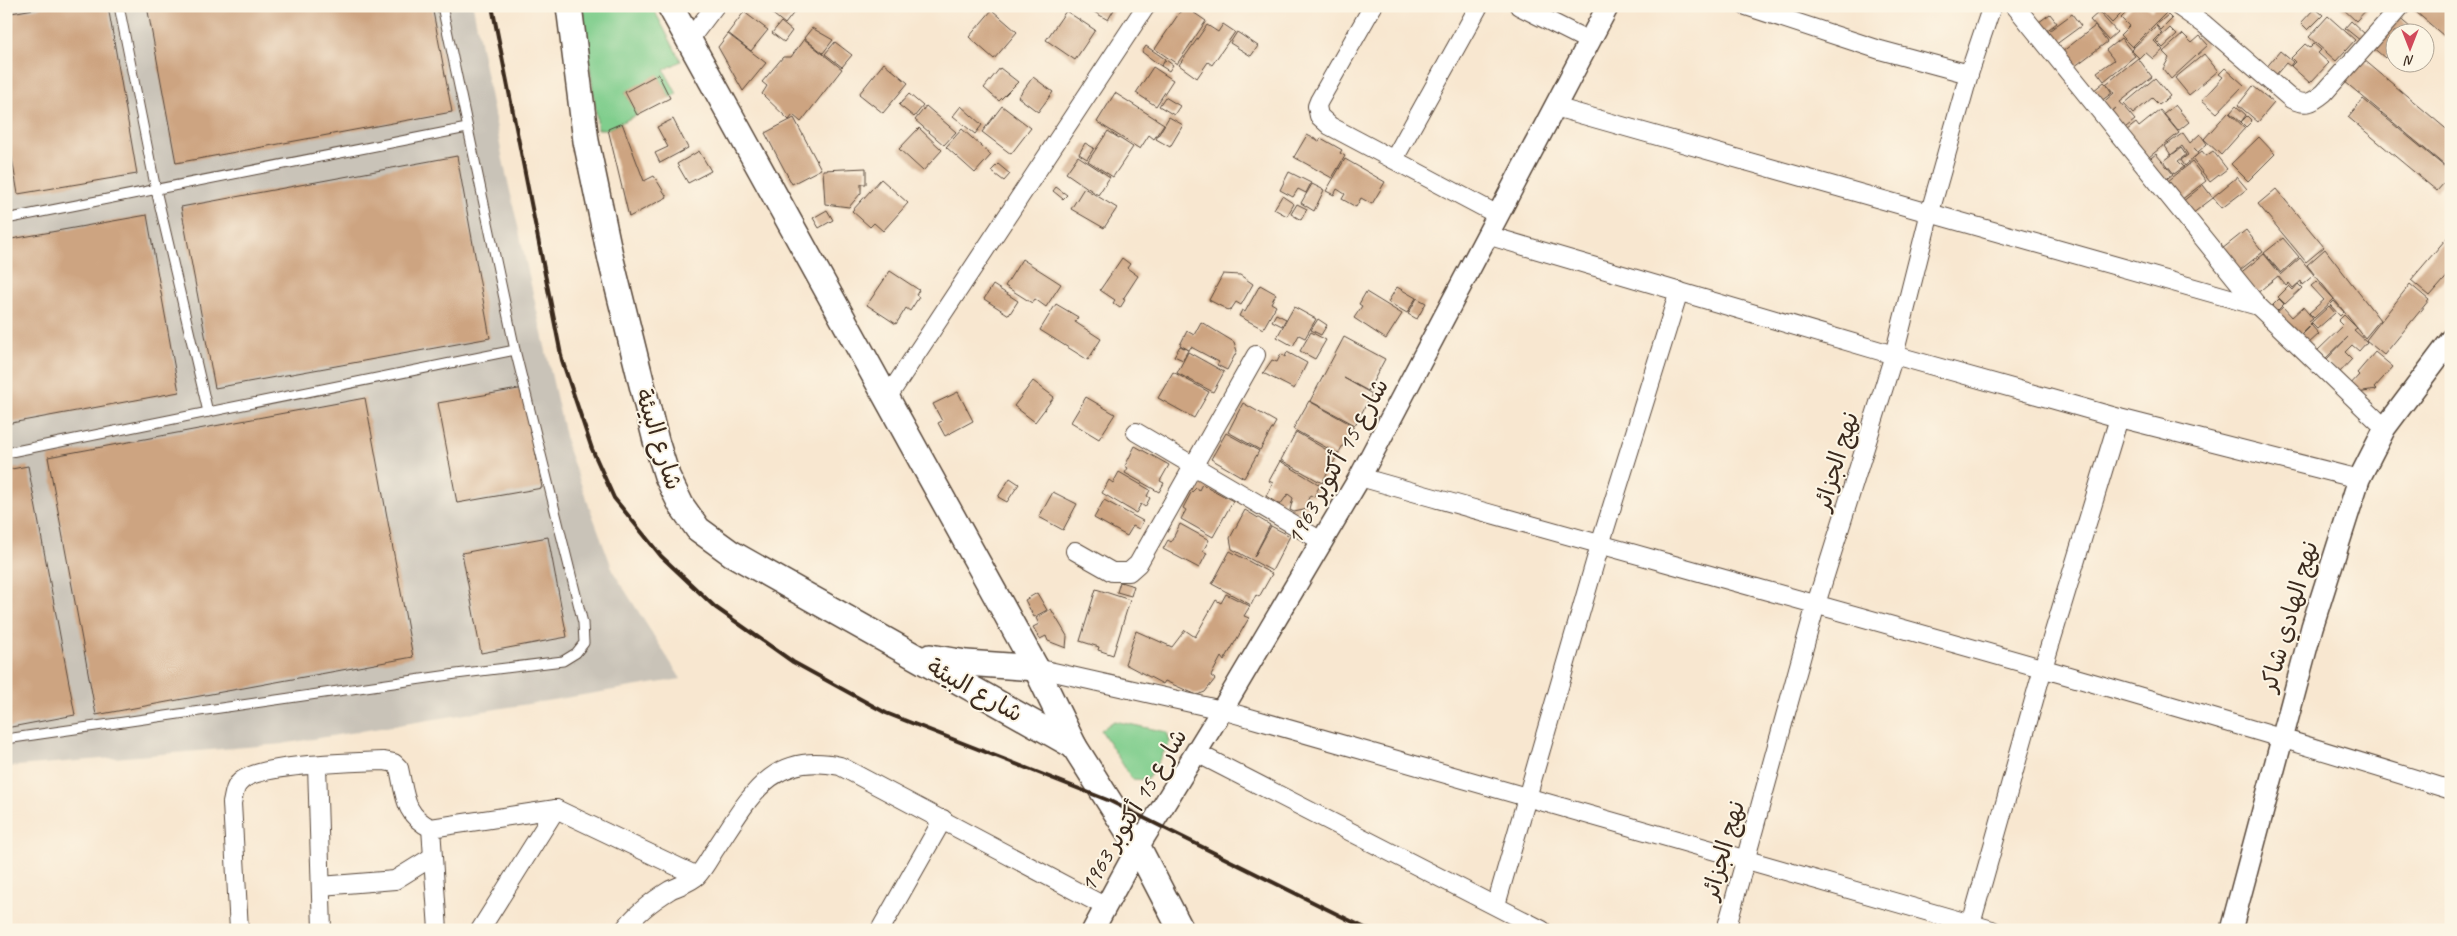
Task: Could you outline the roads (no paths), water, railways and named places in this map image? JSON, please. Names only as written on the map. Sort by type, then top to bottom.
[{"type":"main road","name":"شارع البيئة","points":[[569,6],[586,141],[611,260],[656,441],[667,476],[681,505],[698,529],[731,554],[1074,746]]},
{"type":"main road","name":"شارع البيئة","points":[[670,6],[1036,668],[1074,746],[1138,847],[1184,927]]},
{"type":"main road","points":[[910,653],[966,664],[1036,668]]},
{"type":"street","points":[[689,40],[715,6]]},
{"type":"street","points":[[887,398],[1146,6]]},
{"type":"street","points":[[1373,6],[1319,101],[1318,112],[1323,121],[1498,215]]},
{"type":"street","points":[[1394,159],[1479,6]]},
{"type":"street","points":[[1519,6],[1589,41]]},
{"type":"street","name":"شارع 15 أكتوبر 1963","points":[[1093,930],[1138,847],[1197,753],[1360,477],[1608,6]]},
{"type":"street","points":[[1746,6],[1880,50],[1969,74]]},
{"type":"street","name":"نهج الجزائر","points":[[1726,930],[1816,604],[1894,355],[1930,212],[1969,74],[1992,6]]},
{"type":"street","points":[[2015,6],[2258,306],[2386,428]]},
{"type":"street","points":[[2178,6],[2204,24],[2291,99],[2304,104],[2310,103],[2324,93],[2401,6]]},
{"type":"street","points":[[1554,107],[2258,306]]},
{"type":"street","points":[[1487,235],[1679,290],[1894,355],[2119,418],[2359,479]]},
{"type":"street","points":[[1496,905],[1600,545],[1679,290]]},
{"type":"street","name":"نهج الهادي شاكر","points":[[2231,930],[2330,566],[2359,479],[2386,428],[2451,340]]},
{"type":"street","points":[[1075,551],[1112,572],[1130,572],[1138,564],[1256,355]]},
{"type":"street","points":[[1971,924],[2043,668],[2119,418]]},
{"type":"street","points":[[1136,432],[1323,542]]},
{"type":"street","points":[[1360,477],[2043,668],[2282,737],[2451,790]]},
{"type":"street","points":[[1036,668],[1222,710],[1992,930]]},
{"type":"street","points":[[1197,753],[1542,930]]},
{"type":"street","points":[[239,930],[232,803],[234,791],[240,781],[255,773],[316,765],[384,761],[394,763],[399,768],[410,813],[419,822],[431,828],[556,809],[697,876]]},
{"type":"street","points":[[624,930],[632,918],[651,902],[697,876],[755,791],[773,774],[798,764],[821,762],[840,766],[1106,907]]},
{"type":"street","points":[[316,765],[322,930]]},
{"type":"street","points":[[480,930],[556,809]]},
{"type":"street","points":[[880,930],[943,819]]},
{"type":"street","points":[[431,828],[438,930]]},
{"type":"street","points":[[321,886],[395,880],[432,857]]},
{"type":"lane","points":[[120,6],[156,190],[208,412]]},
{"type":"lane","points":[[6,739],[456,674],[564,661],[576,653],[584,643],[583,623],[516,350],[442,6]]},
{"type":"lane","points":[[6,219],[468,128]]},
{"type":"lane","points":[[6,453],[516,350]]},
{"type":"railway","points":[[492,6],[562,360],[592,449],[614,498],[661,556],[715,607],[793,662],[886,713],[1110,801],[1369,930]]}]
